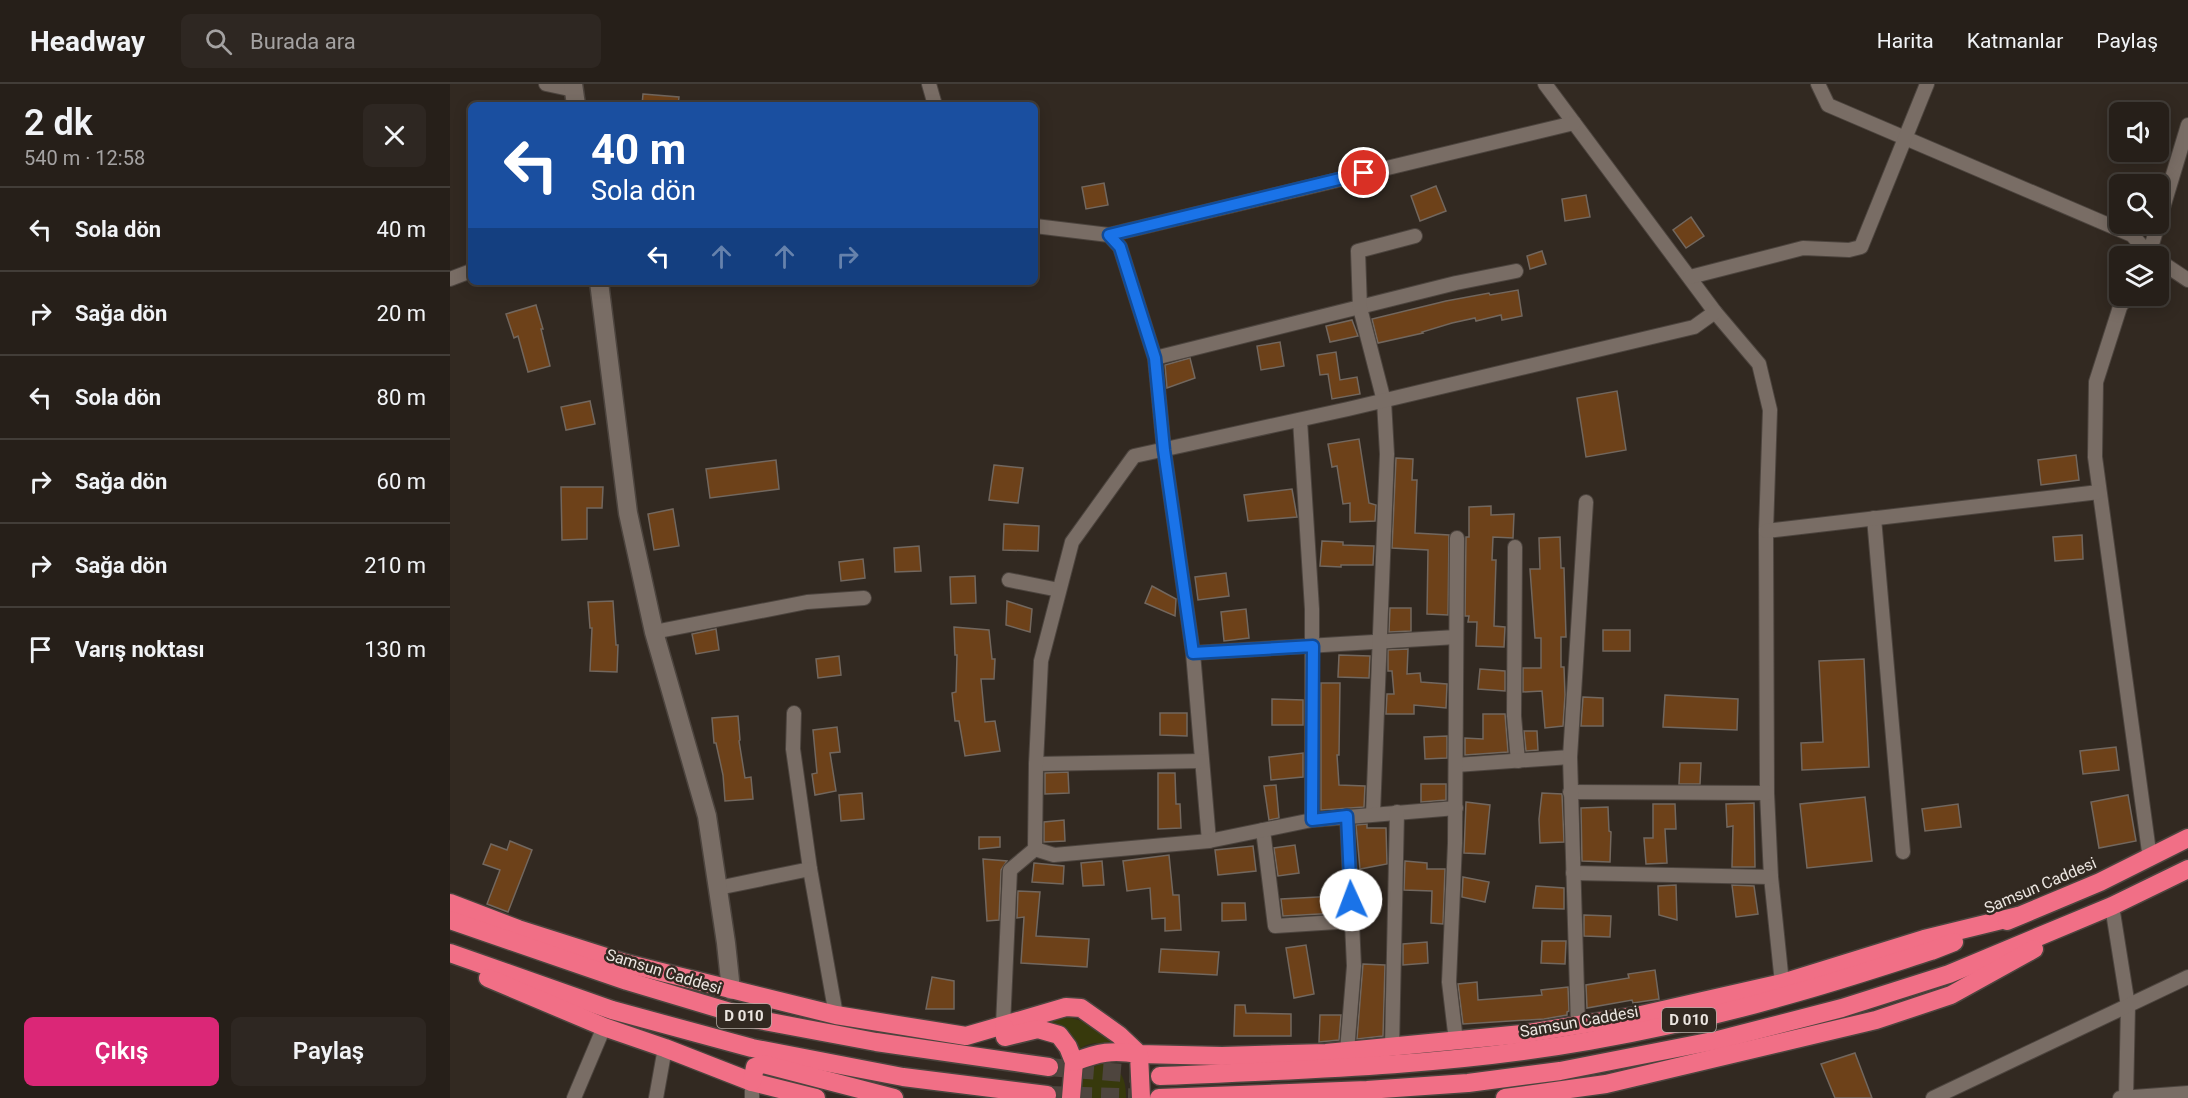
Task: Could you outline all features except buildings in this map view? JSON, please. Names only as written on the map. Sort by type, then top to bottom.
[{"type":"highway","name":"Samsun Caddesi","points":[[1160,1076],[1352,1068],[1437,1061],[1588,1041],[1722,1013],[1931,951],[2150,858],[2188,837]]},
{"type":"highway","name":"D 010","points":[[1159,1098],[1366,1090],[1468,1083],[1560,1071],[1718,1040],[1893,993],[1949,974],[2112,906],[2188,869]]},
{"type":"highway","points":[[450,903],[518,929],[625,963],[836,1015],[966,1036],[1040,1013],[1066,1007],[1081,1008],[1119,1035],[1139,1054],[1141,1098]]},
{"type":"highway","points":[[1505,1098],[1559,1094],[1876,1020],[1951,995],[2112,906]]},
{"type":"highway","points":[[1074,1062],[1091,1055],[1116,1050],[1139,1054],[1222,1056],[1347,1051],[1522,1035],[1641,1014],[1782,983],[1924,939],[2018,916]]},
{"type":"highway","name":"Samsun Caddesi","points":[[450,920],[627,981],[754,1019],[876,1042],[1049,1067]]},
{"type":"highway","name":"D 010","points":[[450,953],[612,1010],[752,1048],[903,1077],[1047,1095]]},
{"type":"highway","points":[[450,963],[604,1027],[665,1048],[752,1090],[816,1098]]},
{"type":"highway","points":[[1004,1026],[1005,1037],[1038,1029],[1059,1035],[1068,1047],[1074,1062],[1071,1098]]},
{"type":"highway","points":[[752,1090],[755,1067],[763,1064],[894,1098]]},
{"type":"street","points":[[546,84],[574,93]]},
{"type":"street","points":[[929,84],[934,102]]},
{"type":"street","points":[[1545,84],[1715,312],[1759,364],[1770,410],[1766,531],[1767,793],[1771,877],[1782,983]]},
{"type":"street","points":[[1818,84],[1828,105],[2132,236],[2142,246]]},
{"type":"street","points":[[1689,277],[1803,248],[1849,250],[1861,247],[1927,84]]},
{"type":"street","points":[[1038,226],[1109,235],[1574,123]]},
{"type":"street","points":[[2155,246],[2188,124]]},
{"type":"street","points":[[1109,235],[1120,247],[1155,358],[1164,450],[1193,653],[1209,841]]},
{"type":"street","points":[[1373,814],[1387,454],[1384,401],[1360,309],[1358,251],[1415,236]]},
{"type":"street","points":[[2169,268],[2188,280]]},
{"type":"street","points":[[450,279],[468,272]]},
{"type":"street","points":[[1155,358],[1360,309],[1456,283],[1516,272]]},
{"type":"street","points":[[599,285],[628,513],[654,632],[707,816],[726,943],[730,990]]},
{"type":"street","points":[[2121,306],[2096,382],[2095,457],[2150,858]]},
{"type":"street","points":[[1004,1026],[1010,870],[1035,849],[1041,661],[1072,542],[1134,456],[1384,401],[1694,327],[1715,312]]},
{"type":"street","points":[[1300,420],[1313,646],[1312,820]]},
{"type":"street","points":[[1766,531],[2099,492]]},
{"type":"street","points":[[1578,1025],[1570,758],[1587,502]]},
{"type":"street","points":[[1874,518],[1903,852]]},
{"type":"street","points":[[1456,538],[1456,808],[1449,982],[1456,1041]]},
{"type":"street","points":[[1515,547],[1514,716],[1518,761]]},
{"type":"street","points":[[1009,580],[1059,590]]},
{"type":"street","points":[[654,632],[807,602],[864,598]]},
{"type":"street","points":[[1193,653],[1456,637]]},
{"type":"street","points":[[794,713],[793,749],[810,869],[836,1015]]},
{"type":"street","points":[[1456,765],[1570,758]]},
{"type":"street","points":[[1036,764],[1201,761]]},
{"type":"street","points":[[1570,792],[1767,793]]},
{"type":"street","points":[[1035,849],[1054,855],[1209,841],[1312,820],[1456,808]]},
{"type":"street","points":[[1392,1047],[1397,812]]},
{"type":"street","points":[[1347,816],[1354,966],[1347,1051]]},
{"type":"street","points":[[1263,830],[1275,926],[1352,921]]},
{"type":"street","points":[[718,888],[810,869]]},
{"type":"street","points":[[1573,873],[1771,877]]},
{"type":"street","points":[[2112,906],[2128,1006],[2124,1098],[2188,1093]]},
{"type":"street","points":[[1933,1098],[2188,977]]},
{"type":"street","points":[[574,1098],[604,1027]]},
{"type":"street","points":[[656,1098],[665,1048]]},
{"type":"shaded area","points":[[1065,1016],[1085,1022],[1116,1046],[1091,1044],[1077,1051],[1040,1024]]},
{"type":"shaded area","points":[[1107,1063],[1120,1073],[1125,1086],[1126,1098],[1081,1098],[1081,1085],[1086,1074],[1094,1067]]},
{"type":"tunnel","points":[[1049,1067],[1160,1076]]},
{"type":"tunnel","points":[[1047,1095],[1156,1098]]},
{"type":"route","points":[[1351,900],[1347,816],[1312,820],[1313,646],[1193,653],[1164,450],[1155,358],[1120,247],[1109,235],[1364,173]]}]
